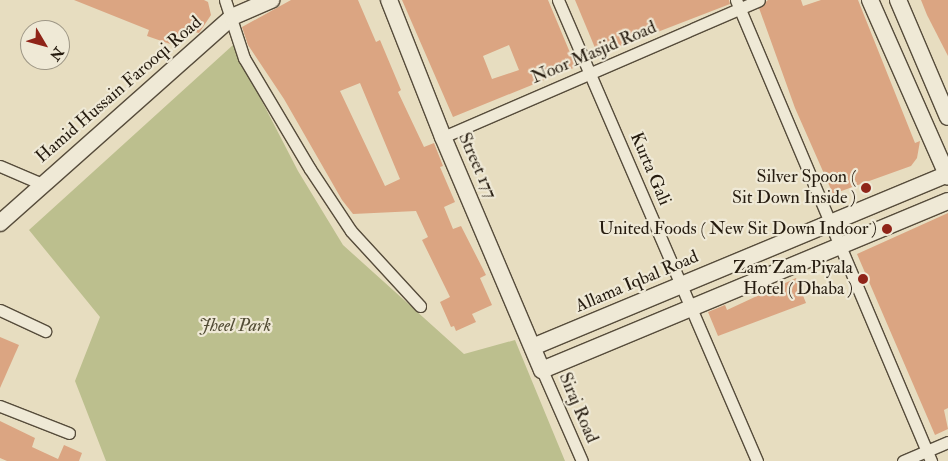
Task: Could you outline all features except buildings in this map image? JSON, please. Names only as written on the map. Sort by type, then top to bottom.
[{"type":"street","points":[[225,0],[244,58],[325,192],[351,231],[420,306]]},
{"type":"street","name":"Hamid Hussain Farooqi Road","points":[[0,223],[232,17],[271,0]]},
{"type":"street","name":"Street 177","points":[[389,0],[443,137],[535,346],[542,370]]},
{"type":"street","name":"Kurta Gali","points":[[558,0],[757,461]]},
{"type":"street","name":"Noor Masjid Road","points":[[443,137],[590,74],[738,4],[759,0]]},
{"type":"street","points":[[870,0],[948,175]]},
{"type":"street","points":[[898,0],[948,117]]},
{"type":"street","points":[[738,4],[829,224],[929,456]]},
{"type":"street","points":[[0,166],[42,184]]},
{"type":"street","name":"Allama Iqbal Road","points":[[535,346],[948,175]]},
{"type":"street","points":[[542,370],[948,201]]},
{"type":"street","points":[[0,310],[45,332]]},
{"type":"street","name":"Siraj Road","points":[[542,370],[582,461]]},
{"type":"street","points":[[0,406],[69,433]]},
{"type":"street","points":[[903,461],[929,456],[948,442]]},
{"type":"green space","name":"Jheel Park","points":[[233,45],[298,171],[343,245],[464,354],[515,340],[565,461],[106,461],[75,381],[100,317],[29,230]]},
{"type":"place","name":"Silver Spoon ( Sit Down Inside )","points":[[866,188]]},
{"type":"place","name":"United Foods ( New Sit Down Indoor )","points":[[887,229]]},
{"type":"place","name":"Zam Zam Piyala Hotel ( Dhaba )","points":[[863,279]]}]
